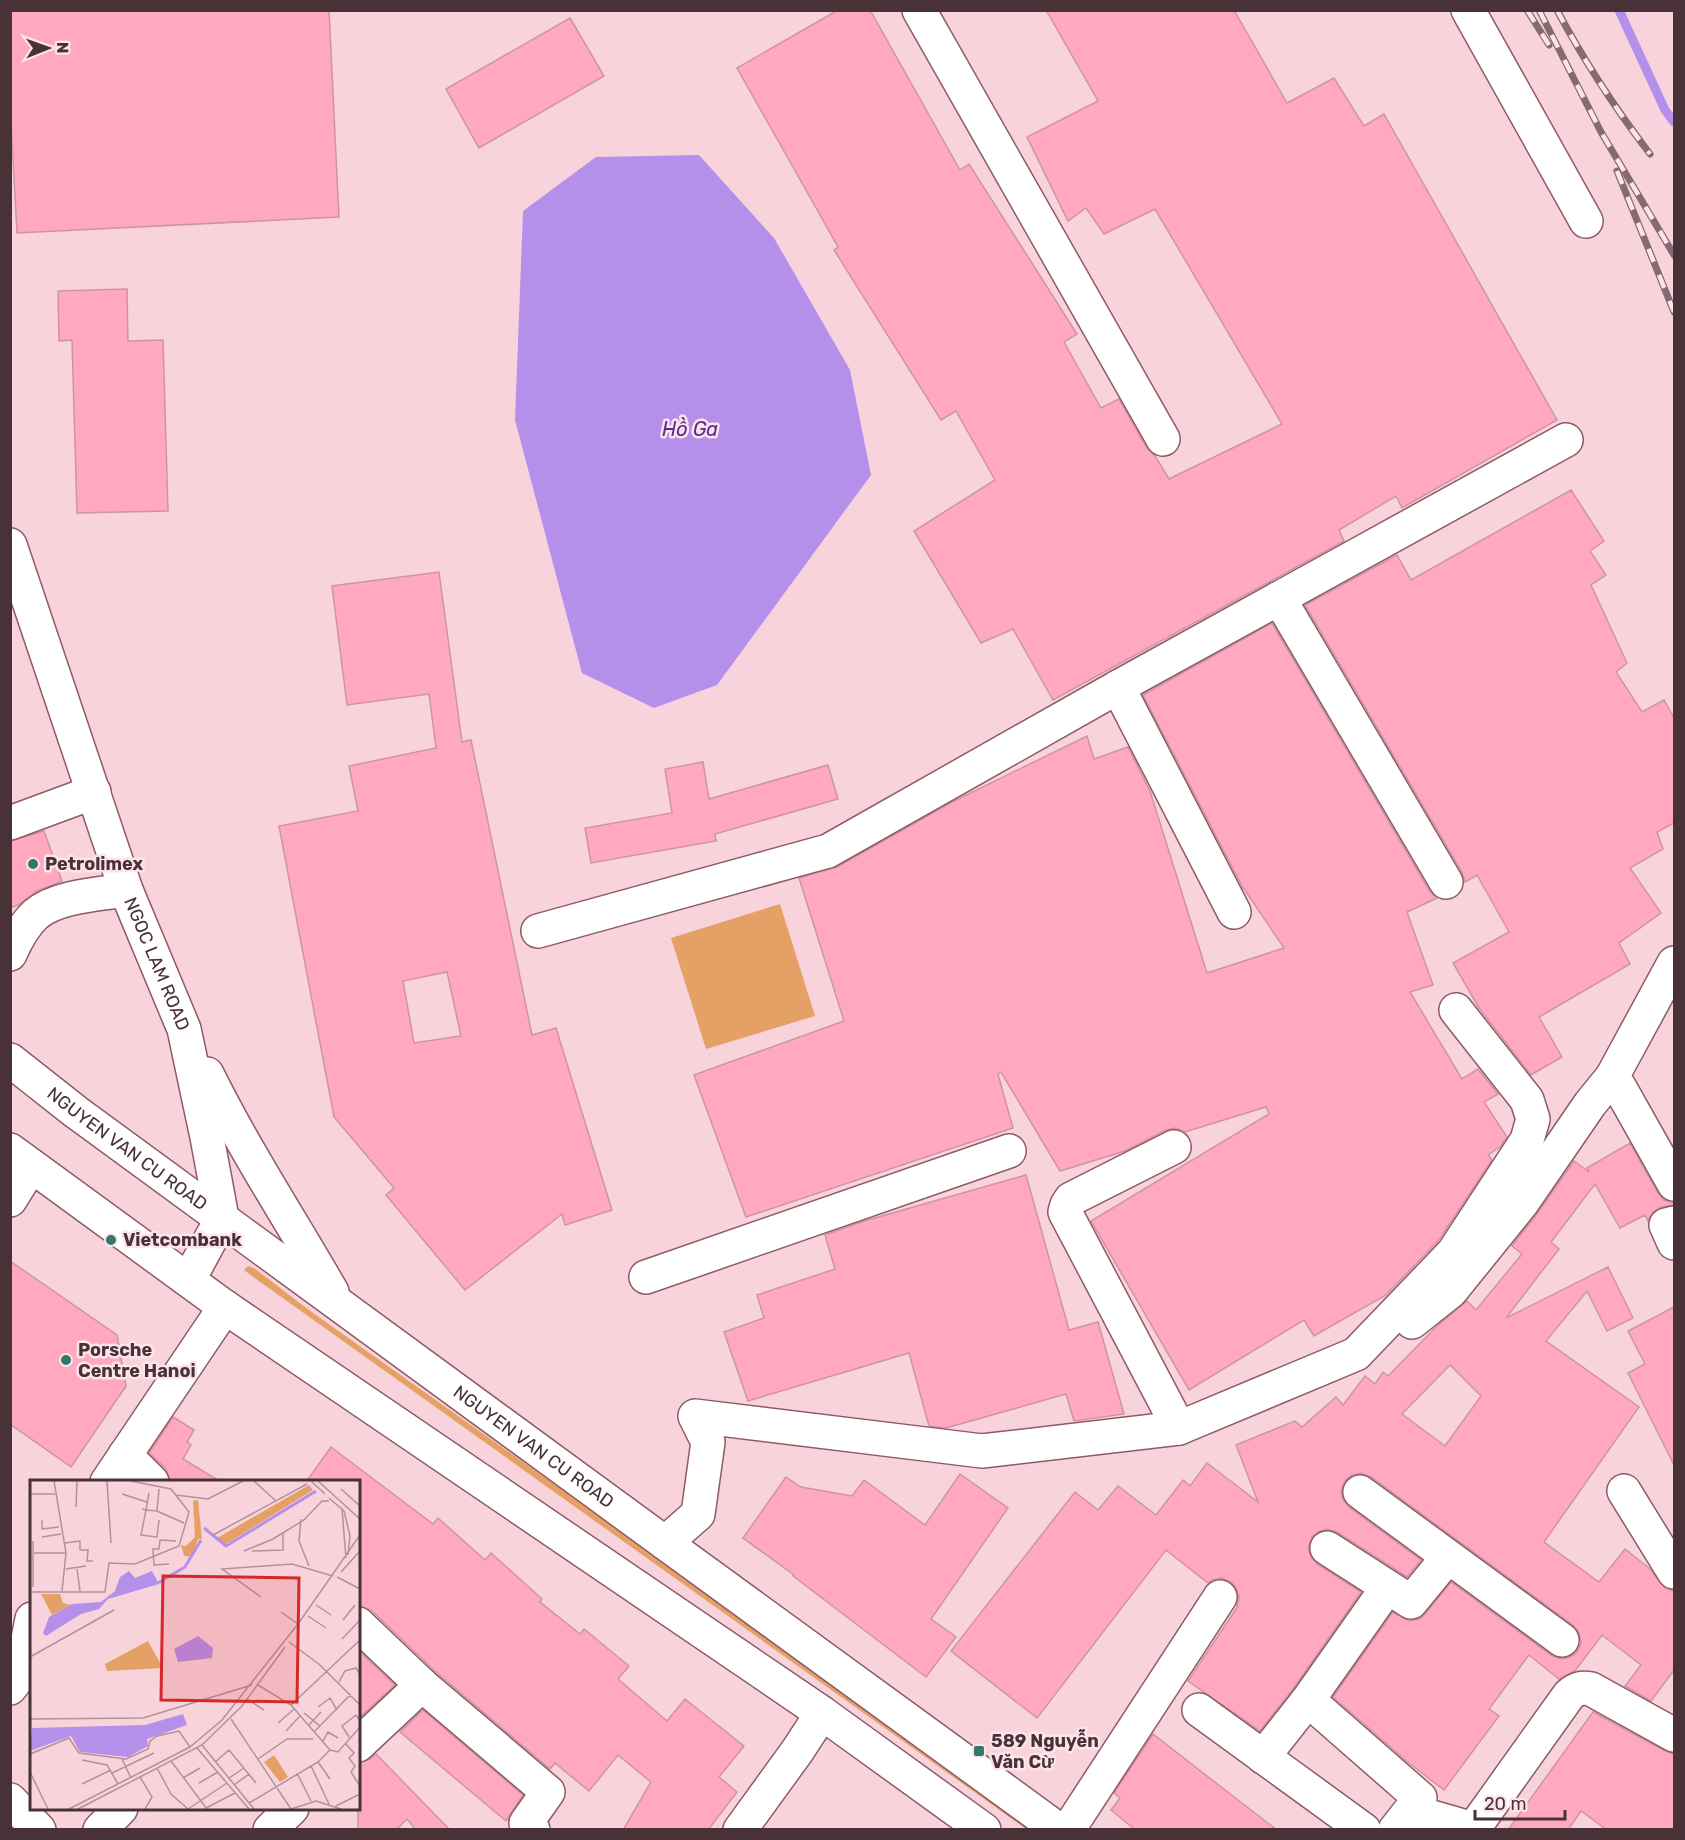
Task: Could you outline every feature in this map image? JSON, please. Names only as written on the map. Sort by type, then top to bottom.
[{"type":"main road","points":[[919,10],[1163,439]]},
{"type":"main road","points":[[1468,10],[1586,221]]},
{"type":"main road","points":[[538,931],[828,851],[1118,687],[1566,440]]},
{"type":"main road","name":"NGOC LAM ROAD","points":[[10,545],[126,890],[184,1029],[222,1218]]},
{"type":"main road","points":[[1280,598],[1446,882]]},
{"type":"main road","points":[[1118,687],[1234,912]]},
{"type":"main road","points":[[10,823],[94,792]]},
{"type":"main road","points":[[10,954],[27,924],[37,913],[76,898],[126,890]]},
{"type":"main road","points":[[1412,1322],[1451,1291],[1522,1203],[1590,1104],[1612,1077],[1674,963]]},
{"type":"main road","points":[[665,1544],[698,1514],[708,1442],[695,1416],[982,1451],[1179,1428],[1356,1354],[1453,1253],[1527,1140],[1533,1119],[1527,1100],[1456,1010]]},
{"type":"main road","points":[[184,1029],[239,1137],[339,1304]]},
{"type":"main road","name":"NGUYEN VAN CU ROAD","points":[[10,1060],[76,1112],[1059,1830]]},
{"type":"main road","points":[[1612,1077],[1674,1184]]},
{"type":"main road","points":[[1174,1147],[1071,1199],[1065,1212],[1179,1428]]},
{"type":"main road","points":[[646,1277],[1009,1151]]},
{"type":"main road","points":[[10,1200],[21,1158],[225,1307],[822,1713],[984,1830]]},
{"type":"main road","points":[[189,1279],[222,1218]]},
{"type":"main road","points":[[1674,1223],[1666,1225],[1674,1243]]},
{"type":"main road","points":[[147,1480],[116,1468],[225,1307]]},
{"type":"main road","points":[[1624,1491],[1674,1572]]},
{"type":"main road","points":[[1360,1492],[1562,1640]]},
{"type":"main road","points":[[1327,1548],[1399,1595]]},
{"type":"main road","points":[[1263,1757],[1308,1700],[1399,1595],[1449,1557]]},
{"type":"main road","points":[[1068,1830],[1220,1597]]},
{"type":"main road","points":[[14,1675],[30,1624]]},
{"type":"main road","points":[[360,1626],[422,1685],[548,1792],[526,1823],[533,1830]]},
{"type":"main road","points":[[360,1743],[422,1685]]},
{"type":"main road","points":[[1308,1700],[1417,1814],[1425,1818],[1432,1817],[1476,1829],[1569,1695],[1575,1690],[1583,1687],[1591,1689],[1674,1735]]},
{"type":"main road","points":[[1198,1710],[1364,1830]]},
{"type":"main road","points":[[740,1830],[822,1713]]},
{"type":"main road","points":[[10,1800],[39,1830]]},
{"type":"main road","points":[[100,1830],[120,1810]]},
{"type":"main road","points":[[270,1830],[291,1810]]},
{"type":"main road","points":[[1395,1830],[1417,1814]]},
{"type":"shaded area","points":[[780,904],[815,1016],[706,1049],[671,938]]},
{"type":"shaded area","points":[[248,1266],[254,1268],[309,1310],[850,1694],[1036,1829],[1026,1829],[252,1276],[244,1270]]},
{"type":"water","name":"Hồ Ga","points":[[699,155],[774,238],[850,370],[871,475],[717,685],[654,708],[582,673],[515,420],[523,211],[596,157]]},
{"type":"building","points":[[10,10],[329,10],[339,217],[17,233],[10,104]]},
{"type":"building","points":[[838,10],[870,10],[960,170],[969,164],[1077,334],[1064,342],[1101,408],[1119,399],[1147,448],[1155,456],[1169,479],[1282,424],[1155,209],[1104,234],[1086,208],[1068,221],[1027,137],[1098,101],[1046,10],[1234,10],[1287,103],[1334,78],[1364,126],[1384,114],[1557,420],[1402,508],[1396,496],[1339,530],[1344,541],[1053,700],[1013,629],[981,643],[914,531],[995,480],[956,411],[941,420],[834,250],[838,247],[737,68]]},
{"type":"building","points":[[570,18],[604,76],[479,148],[446,89]]},
{"type":"building","points":[[127,289],[128,341],[163,340],[168,511],[77,513],[72,340],[59,341],[58,291]]},
{"type":"building","points":[[1571,490],[1604,541],[1590,551],[1606,575],[1591,585],[1627,663],[1616,672],[1642,712],[1664,700],[1674,718],[1674,823],[1657,832],[1663,849],[1630,868],[1661,913],[1619,943],[1630,964],[1539,1017],[1562,1057],[1531,1075],[1479,1008],[1453,963],[1509,932],[1477,875],[1465,882],[1462,872],[1305,605],[1397,555],[1411,580]]},
{"type":"building","points":[[439,572],[462,742],[471,740],[532,1035],[556,1028],[612,1210],[565,1225],[562,1214],[465,1290],[386,1195],[394,1188],[334,1117],[279,826],[358,811],[349,766],[436,748],[429,694],[347,705],[332,586]],"holes":[[[447,972],[461,1036],[414,1043],[403,981]]]},
{"type":"building","points":[[1272,623],[1430,892],[1437,898],[1407,912],[1433,985],[1410,992],[1462,1079],[1478,1069],[1498,1094],[1484,1102],[1507,1137],[1500,1147],[1488,1155],[1492,1160],[1438,1241],[1386,1295],[1314,1336],[1304,1320],[1189,1390],[1091,1221],[1269,1114],[1266,1107],[1185,1132],[1176,1128],[1166,1130],[1125,1151],[1060,1171],[1001,1072],[998,1074],[1013,1128],[746,1217],[694,1075],[844,1021],[799,878],[837,867],[952,802],[1087,736],[1094,759],[1128,747],[1150,791],[1207,973],[1284,948],[1242,886],[1143,695]]},
{"type":"building","points":[[703,762],[709,799],[828,765],[838,799],[715,834],[716,841],[591,863],[585,828],[672,813],[665,769]]},
{"type":"building","name":"Petrolimex","points":[[44,831],[62,881],[37,891],[10,908],[10,841]]},
{"type":"building","points":[[1630,1143],[1658,1193],[1664,1200],[1674,1205],[1661,1207],[1653,1212],[1648,1221],[1645,1215],[1620,1228],[1595,1184],[1551,1242],[1559,1249],[1506,1318],[1608,1267],[1633,1318],[1607,1331],[1587,1291],[1546,1341],[1639,1407],[1544,1542],[1599,1582],[1625,1549],[1649,1568],[1665,1588],[1674,1591],[1674,1670],[1651,1701],[1625,1686],[1641,1665],[1602,1635],[1575,1671],[1559,1679],[1529,1655],[1489,1709],[1499,1716],[1444,1790],[1409,1763],[1333,1697],[1393,1612],[1409,1621],[1419,1619],[1451,1582],[1551,1655],[1561,1659],[1570,1657],[1577,1652],[1581,1643],[1579,1633],[1573,1625],[1371,1477],[1361,1473],[1352,1475],[1345,1481],[1341,1491],[1343,1500],[1349,1507],[1421,1560],[1407,1577],[1337,1532],[1327,1529],[1312,1537],[1308,1548],[1317,1564],[1361,1592],[1293,1689],[1260,1731],[1188,1681],[1238,1606],[1239,1597],[1236,1588],[1231,1582],[1222,1578],[1208,1583],[1166,1550],[1037,1718],[951,1651],[1075,1492],[1098,1510],[1118,1486],[1156,1515],[1183,1480],[1190,1486],[1207,1463],[1258,1502],[1236,1445],[1295,1421],[1302,1427],[1336,1397],[1343,1405],[1365,1376],[1375,1384],[1383,1372],[1388,1376],[1437,1326],[1467,1301],[1476,1310],[1522,1254],[1512,1246],[1574,1161],[1589,1172],[1587,1168]],"holes":[[[1450,1365],[1481,1396],[1445,1446],[1402,1414]]]},
{"type":"building","points":[[1026,1175],[1069,1330],[1098,1322],[1124,1414],[1074,1421],[1066,1394],[946,1428],[929,1426],[909,1353],[748,1401],[724,1332],[764,1318],[757,1295],[835,1269],[825,1235],[864,1221]]},
{"type":"building","name":"Porsche Centre Hanoi","points":[[10,1261],[117,1335],[126,1386],[71,1467],[10,1424]]},
{"type":"building","points":[[1674,1307],[1674,1465],[1628,1373],[1645,1364],[1628,1331]]},
{"type":"building","points":[[173,1417],[194,1430],[187,1442],[191,1445],[183,1459],[218,1480],[169,1480],[166,1469],[149,1453]]},
{"type":"building","points":[[331,1447],[433,1524],[438,1518],[485,1560],[491,1553],[542,1599],[540,1602],[580,1634],[584,1629],[629,1666],[618,1679],[667,1721],[685,1699],[744,1746],[719,1777],[737,1792],[708,1830],[623,1830],[651,1782],[618,1755],[589,1791],[555,1763],[550,1769],[435,1671],[371,1610],[360,1607],[360,1480],[307,1480]]},
{"type":"building","points":[[960,1474],[1008,1508],[931,1619],[956,1637],[926,1677],[743,1538],[786,1477],[801,1487],[852,1496],[864,1480],[925,1525]]},
{"type":"building","points":[[360,1652],[395,1685],[360,1717]]},
{"type":"building","points":[[423,1710],[523,1795],[506,1821],[400,1732]]},
{"type":"building","points":[[1593,1712],[1674,1754],[1674,1830],[1607,1830],[1581,1811],[1568,1830],[1508,1830]]},
{"type":"building","points":[[1153,1734],[1277,1830],[1136,1830],[1128,1824],[1111,1810],[1120,1798],[1114,1793]]},
{"type":"building","points":[[376,1754],[450,1830],[416,1830],[407,1819],[396,1830],[358,1830],[360,1762]]},
{"type":"waterway","points":[[1619,10],[1665,110],[1674,122]]},
{"type":"railway","points":[[1527,10],[1549,45]]},
{"type":"railway","points":[[1539,10],[1601,132],[1674,255]]},
{"type":"railway","points":[[1557,10],[1600,84],[1650,154]]},
{"type":"railway","points":[[1617,171],[1674,312]]},
{"type":"place","name":"Petrolimex","points":[[33,864]]},
{"type":"place","name":"Vietcombank","points":[[111,1240]]},
{"type":"place","name":"Porsche Centre Hanoi","points":[[66,1360]]},
{"type":"place","name":"589 Nguyễn Văn Cừ","points":[[979,1751]]}]
